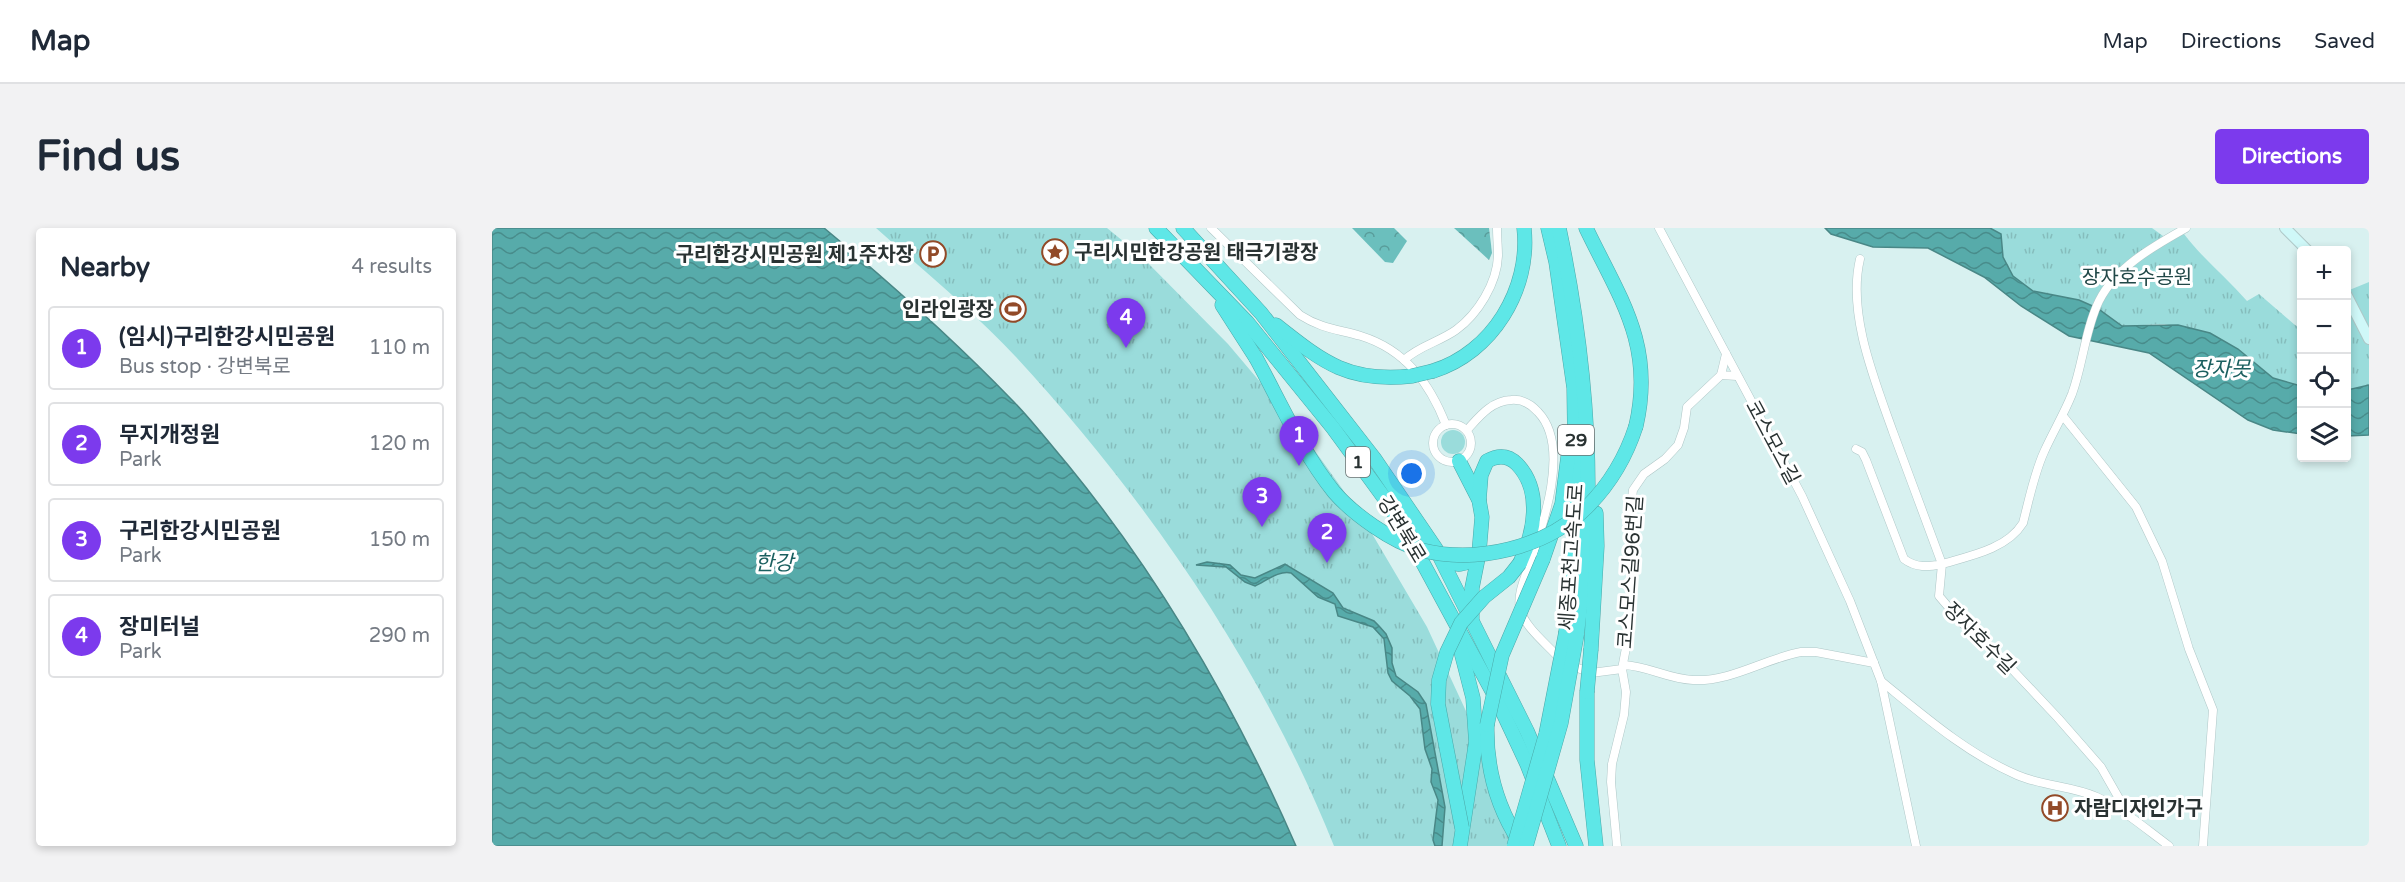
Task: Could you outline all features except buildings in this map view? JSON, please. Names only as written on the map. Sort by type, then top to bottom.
[{"type":"highway","name":"강변북로","points":[[1156,228],[1267,346],[1364,470],[1405,530],[1509,723],[1559,846]]},
{"type":"highway","name":"강변북로","points":[[1183,228],[1261,313],[1374,458],[1436,549],[1527,731],[1576,846]]},
{"type":"highway","points":[[1261,313],[1307,350],[1333,365],[1370,376],[1392,378],[1432,371],[1450,364],[1474,348],[1502,319],[1512,302],[1521,276],[1525,250],[1524,228]]},
{"type":"highway","name":"세종포천고속도로","points":[[1514,846],[1546,734],[1571,633],[1576,521],[1576,435],[1571,358],[1558,287],[1556,262],[1548,228]]},
{"type":"highway","name":"세종포천고속도로","points":[[1524,846],[1561,723],[1588,502],[1585,405],[1573,297],[1559,228]]},
{"type":"highway","points":[[1207,281],[1256,358],[1308,452],[1335,493],[1369,523],[1420,550],[1470,555],[1494,552],[1520,547],[1556,530],[1586,509],[1606,485],[1622,460],[1636,426],[1642,377],[1635,332],[1621,298],[1586,228]]},
{"type":"highway","points":[[1524,846],[1496,795],[1486,752],[1487,724],[1502,655],[1543,560],[1562,504],[1568,467],[1569,429],[1558,287]]},
{"type":"highway","points":[[1573,297],[1589,372],[1594,460],[1597,546],[1587,692],[1587,760],[1596,846]]},
{"type":"highway","points":[[1462,828],[1440,722],[1439,680],[1447,652],[1461,623],[1484,597],[1509,577],[1520,563],[1529,543],[1533,508],[1529,481],[1522,469],[1506,457],[1499,456],[1487,461],[1481,475],[1479,500],[1482,517],[1479,553],[1472,588],[1472,620]]},
{"type":"highway","points":[[1459,461],[1479,500]]},
{"type":"highway","points":[[1436,549],[1453,564],[1470,562],[1479,553]]},
{"type":"highway","points":[[1451,614],[1473,698],[1476,742],[1460,846]]},
{"type":"street","points":[[1211,228],[1300,315],[1336,332],[1361,336],[1404,360],[1430,389],[1446,424]]},
{"type":"street","points":[[1404,360],[1414,351],[1455,331],[1476,311],[1489,288],[1498,258],[1497,228]]},
{"type":"street","name":"코스모스길","points":[[1659,228],[1802,496],[1829,552],[1881,681],[1916,846]]},
{"type":"street","points":[[1856,449],[1862,452],[1866,460],[1904,559],[1910,564],[1923,567],[1942,564],[1996,546],[2018,531],[2023,523],[2043,453],[2063,417],[2078,378],[2098,305],[2108,288],[2136,259],[2160,242],[2186,228]]},
{"type":"street","points":[[2284,228],[2303,246]]},
{"type":"street","points":[[1860,259],[1857,273],[1859,318],[1875,381],[1942,564]]},
{"type":"street","points":[[2349,300],[2369,339]]},
{"type":"street","points":[[1726,354],[1722,375],[1737,376]]},
{"type":"street","name":"코스모스길96번길","points":[[1467,430],[1497,403],[1512,399],[1530,404],[1543,417],[1551,431],[1551,496],[1521,585],[1520,609],[1530,626],[1564,663],[1591,673],[1622,669],[1629,632],[1632,566],[1630,515],[1633,490],[1644,474],[1665,459],[1678,445],[1684,428],[1687,407],[1722,375]]},
{"type":"street","points":[[2063,417],[2136,507],[2162,561],[2189,649],[2212,710],[2203,846]]},
{"type":"street","points":[[1446,424],[1457,424],[1467,430],[1471,438],[1471,447],[1467,456],[1459,461],[1443,460],[1434,447],[1437,431],[1446,424]]},
{"type":"street","name":"장자호수길","points":[[1942,564],[1940,596],[1962,623],[1993,650],[2058,718],[2101,768],[2121,802],[2123,811]]},
{"type":"street","points":[[1617,846],[1611,782],[1612,764],[1624,715],[1626,692],[1622,669],[1624,665],[1640,666],[1675,679],[1715,680],[1801,651],[1874,663]]},
{"type":"street","points":[[1881,681],[1952,738],[1993,763],[2018,775],[2096,797],[2123,811],[2169,846]]},
{"type":"green space","points":[[876,228],[1107,228],[1140,255],[1228,344],[1295,423],[1361,515],[1427,627],[1484,750],[1515,846],[1334,846],[1305,779],[1272,714],[1197,587],[1155,527],[1111,468],[1016,357],[965,307]]},
{"type":"green space","points":[[1352,228],[1394,228],[1407,241],[1393,263],[1385,262]]},
{"type":"green space","points":[[1454,228],[1489,228],[1492,253],[1489,260]]},
{"type":"green space","name":"장자호수공원","points":[[1990,228],[2152,228],[2163,236],[2184,234],[2247,301],[2259,294],[2297,326],[2297,385],[2273,378],[2238,349],[2210,333],[2164,324],[2122,326],[2097,308],[2079,300],[2033,291],[2013,276],[2003,257],[2001,234]]},
{"type":"green space","points":[[2369,282],[2369,385],[2351,389],[2351,300],[2351,289]]},
{"type":"green space","points":[[1453,430],[1462,433],[1465,442],[1462,451],[1453,454],[1444,451],[1441,442],[1444,433]]},
{"type":"water","name":"한강","points":[[492,228],[824,228],[920,311],[990,377],[1033,424],[1103,509],[1166,600],[1223,696],[1296,846],[492,846]]},
{"type":"water","name":"장자못","points":[[1825,228],[1990,228],[2001,234],[2003,257],[2013,276],[2033,291],[2079,300],[2097,308],[2122,326],[2178,325],[2210,333],[2238,349],[2273,378],[2297,385],[2297,433],[2273,430],[2248,420],[2149,353],[2069,336],[2021,306],[1984,277],[1928,248],[1873,247],[1831,234]]},
{"type":"water","points":[[2369,385],[2369,435],[2351,436],[2351,389]]},
{"type":"water","points":[[1207,562],[1230,565],[1241,575],[1255,578],[1285,564],[1333,593],[1343,608],[1374,621],[1386,634],[1392,648],[1392,663],[1396,676],[1418,692],[1426,704],[1445,807],[1442,846],[1435,846],[1433,840],[1438,800],[1431,782],[1432,769],[1425,749],[1420,709],[1410,696],[1392,681],[1388,673],[1384,639],[1373,627],[1338,616],[1335,604],[1318,597],[1291,573],[1277,574],[1255,586],[1245,582],[1226,567],[1196,565]]},
{"type":"place","name":"구리시민한강공원 태극기광장","points":[[1055,252]]},
{"type":"place","name":"구리한강시민공원 제1주차장","points":[[933,254]]},
{"type":"place","name":"인라인광장","points":[[1013,309]]},
{"type":"place","name":"장미터널","points":[[1126,348]]},
{"type":"place","name":"(임시)구리한강시민공원","points":[[1299,466]]},
{"type":"place","name":"구리한강시민공원","points":[[1262,527]]},
{"type":"place","name":"무지개정원","points":[[1327,563]]},
{"type":"place","name":"자람디자인가구","points":[[2055,808]]}]
